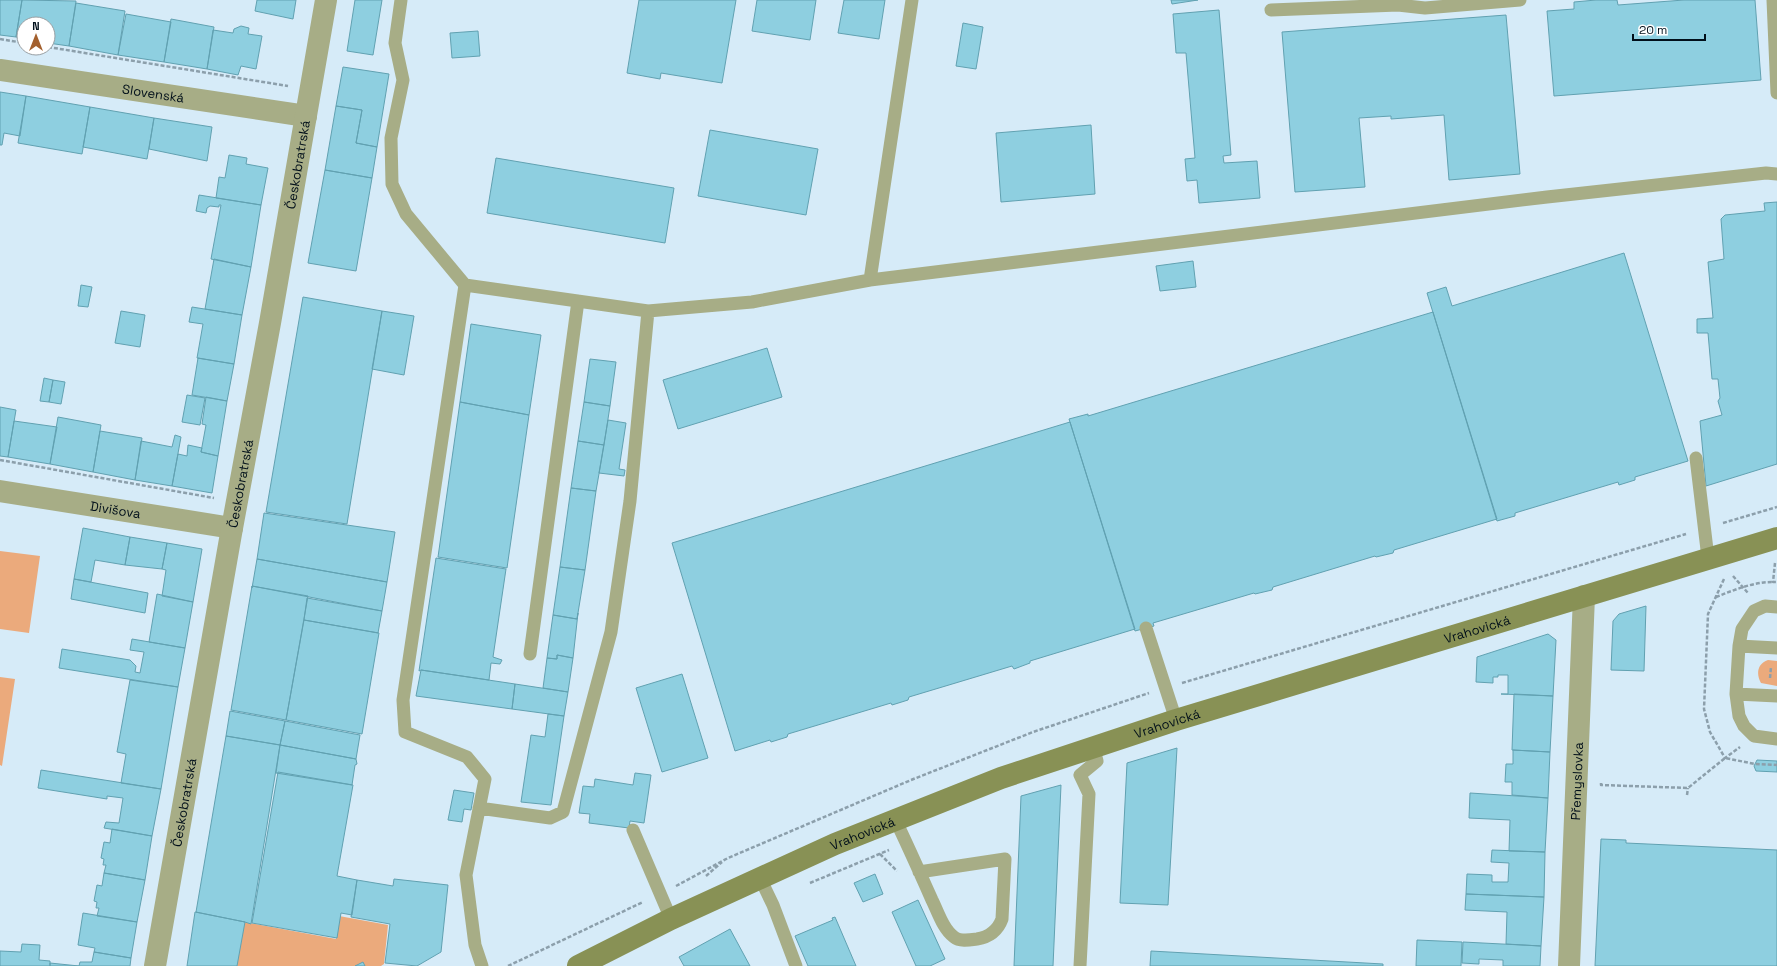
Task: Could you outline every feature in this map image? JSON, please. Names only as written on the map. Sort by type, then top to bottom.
[{"type":"street","name":"Českobratrská","points":[[155,966],[326,0]]},
{"type":"street","name":"Slovenská","points":[[0,70],[306,116]]},
{"type":"street","name":"Divišova","points":[[0,491],[232,528]]},
{"type":"street","name":"Vrahovická","points":[[578,966],[671,919],[760,878],[895,819],[1001,778],[1093,746],[1176,720],[1777,538]]},
{"type":"street","name":"Přemyslovka","points":[[1569,966],[1584,596]]},
{"type":"lane","points":[[401,0],[395,43],[403,80],[391,138],[392,184],[406,214],[465,285],[648,310],[752,302],[870,280],[1539,198],[1766,173],[1777,174]]},
{"type":"lane","points":[[870,280],[912,0]]},
{"type":"lane","points":[[1271,10],[1398,5],[1425,8],[1520,0]]},
{"type":"lane","points":[[1773,0],[1777,93]]},
{"type":"lane","points":[[465,285],[403,700],[405,732],[467,757],[485,779],[466,875],[475,945],[482,966]]},
{"type":"lane","points":[[530,654],[578,301]]},
{"type":"lane","points":[[479,808],[550,818],[563,812],[611,632],[630,501],[648,310]]},
{"type":"lane","points":[[1696,458],[1708,558]]},
{"type":"lane","points":[[1777,607],[1765,606],[1754,611],[1742,629],[1739,646],[1736,694],[1739,716],[1744,726],[1754,736],[1777,739]]},
{"type":"lane","points":[[1146,628],[1164,688],[1176,720]]},
{"type":"lane","points":[[1739,646],[1774,648]]},
{"type":"lane","points":[[1736,694],[1773,695]]},
{"type":"lane","points":[[1080,966],[1089,794],[1080,775],[1096,761],[1093,746]]},
{"type":"lane","points":[[895,819],[919,872],[948,932],[955,938],[963,940],[984,938],[995,931],[1000,925],[1002,919],[1004,859],[919,872]]},
{"type":"lane","points":[[633,830],[671,919]]},
{"type":"lane","points":[[760,878],[773,905],[796,966]]},
{"type":"path","points":[[0,39],[16,42]]},
{"type":"path","points":[[56,48],[288,86]]},
{"type":"path","points":[[0,460],[215,498]]},
{"type":"path","points":[[508,966],[660,894],[728,858],[911,780],[1026,735],[1164,688],[1777,507]]},
{"type":"path","points":[[1768,565],[1776,563],[1773,582]]},
{"type":"path","points":[[1732,576],[1739,574]]},
{"type":"path","points":[[1718,580],[1725,578]]},
{"type":"path","points":[[1716,597],[1750,585],[1764,582],[1777,582]]},
{"type":"path","points":[[1773,695],[1774,648]]},
{"type":"path","points":[[1601,777],[1601,785],[1688,788],[1725,758],[1755,764],[1777,766]]},
{"type":"path","points":[[1687,795],[1688,788]]},
{"type":"path","points":[[807,884],[906,843]]},
{"type":"shaded area","points":[[0,551],[40,556],[29,633],[0,629]]},
{"type":"shaded area","points":[[1768,660],[1777,661],[1777,686],[1761,683],[1759,680],[1758,670],[1764,662]]},
{"type":"shaded area","points":[[0,677],[15,679],[2,766],[0,765]]},
{"type":"shaded area","points":[[339,916],[388,925],[384,964],[381,966],[236,966],[244,922],[336,939]]},
{"type":"building","points":[[0,0],[22,0],[19,16],[16,16],[16,37],[0,35]]},
{"type":"building","points":[[22,0],[76,1],[69,46],[56,44],[56,16],[19,16]]},
{"type":"building","points":[[257,0],[296,0],[293,19],[255,11]]},
{"type":"building","points":[[355,0],[382,0],[373,55],[347,51]]},
{"type":"building","points":[[639,0],[736,0],[722,83],[661,73],[660,79],[627,73]]},
{"type":"building","points":[[757,0],[816,0],[810,40],[752,31]]},
{"type":"building","points":[[844,0],[885,0],[879,39],[838,33]]},
{"type":"building","points":[[1171,0],[1198,0],[1172,4]]},
{"type":"building","points":[[1617,0],[1618,5],[1684,0],[1755,0],[1761,80],[1554,96],[1547,11],[1574,9],[1574,2]]},
{"type":"building","points":[[76,3],[125,11],[118,55],[69,46]]},
{"type":"building","points":[[1219,10],[1231,155],[1223,156],[1224,163],[1257,161],[1260,198],[1199,203],[1197,180],[1187,181],[1185,159],[1195,158],[1186,53],[1176,53],[1173,14]]},
{"type":"building","points":[[126,14],[171,22],[164,62],[118,55]]},
{"type":"building","points":[[1506,15],[1520,174],[1449,180],[1444,115],[1391,119],[1391,116],[1359,118],[1365,187],[1295,192],[1282,32]]},
{"type":"building","points":[[171,19],[214,27],[207,69],[164,62]]},
{"type":"building","points":[[963,23],[983,27],[976,69],[956,66]]},
{"type":"building","points":[[241,26],[249,28],[248,34],[262,36],[256,69],[241,66],[238,75],[207,69],[213,30],[233,33],[234,29]]},
{"type":"building","points":[[478,31],[480,56],[452,58],[450,33]]},
{"type":"building","points":[[343,67],[389,74],[377,147],[356,143],[362,110],[336,106]]},
{"type":"building","points":[[0,92],[26,96],[20,136],[4,133],[2,145],[0,145]]},
{"type":"building","points":[[26,96],[90,107],[82,154],[18,143]]},
{"type":"building","points":[[336,106],[362,110],[356,143],[377,147],[372,178],[325,170]]},
{"type":"building","points":[[90,107],[154,118],[147,159],[83,147]]},
{"type":"building","points":[[154,118],[212,127],[207,161],[149,149]]},
{"type":"building","points":[[1091,125],[1095,194],[1001,202],[996,133]]},
{"type":"building","points":[[710,130],[818,149],[806,215],[698,196]]},
{"type":"building","points":[[229,155],[247,158],[246,164],[268,168],[261,205],[216,198],[219,177],[225,178]]},
{"type":"building","points":[[496,158],[674,188],[665,243],[487,213]]},
{"type":"building","points":[[325,170],[372,178],[356,271],[308,263]]},
{"type":"building","points":[[199,195],[261,205],[251,267],[211,259],[221,205],[219,205],[219,207],[210,206],[207,208],[206,213],[196,211]]},
{"type":"building","points":[[1777,202],[1777,464],[1706,486],[1700,421],[1722,415],[1718,401],[1720,398],[1718,379],[1712,379],[1708,333],[1697,333],[1697,319],[1713,318],[1708,262],[1724,259],[1721,219],[1725,215],[1765,211],[1764,203]]},
{"type":"building","points":[[1624,253],[1688,461],[1635,477],[1635,480],[1619,485],[1618,482],[1515,513],[1515,516],[1497,521],[1427,293],[1446,287],[1452,306]]},
{"type":"building","points":[[214,259],[251,267],[242,315],[205,309]]},
{"type":"building","points":[[1193,261],[1196,287],[1160,291],[1156,266]]},
{"type":"building","points":[[81,285],[92,287],[88,307],[78,306]]},
{"type":"building","points":[[303,297],[382,311],[347,524],[266,512]]},
{"type":"building","points":[[192,307],[242,315],[234,364],[197,358],[203,324],[189,322]]},
{"type":"building","points":[[121,311],[145,315],[140,347],[115,343]]},
{"type":"building","points":[[382,311],[414,316],[404,375],[372,369]]},
{"type":"building","points":[[1433,312],[1497,519],[1394,550],[1393,553],[1375,556],[1273,587],[1272,590],[1254,593],[1153,623],[1154,626],[1135,631],[1069,419],[1088,414],[1088,416]]},
{"type":"building","points":[[471,324],[541,335],[529,415],[460,402]]},
{"type":"building","points":[[767,348],[782,397],[678,429],[663,380]]},
{"type":"building","points":[[198,358],[234,364],[227,401],[192,395]]},
{"type":"building","points":[[590,359],[616,362],[610,406],[584,402]]},
{"type":"building","points":[[44,378],[53,380],[49,402],[40,401]]},
{"type":"building","points":[[53,380],[65,382],[61,404],[49,402]]},
{"type":"building","points":[[187,395],[205,398],[200,425],[182,422]]},
{"type":"building","points":[[206,397],[227,401],[218,456],[201,452],[206,425],[202,424]]},
{"type":"building","points":[[460,402],[529,415],[507,568],[438,557]]},
{"type":"building","points":[[584,402],[610,406],[604,445],[578,441]]},
{"type":"building","points":[[0,407],[16,410],[8,457],[0,456]]},
{"type":"building","points":[[58,417],[101,425],[93,472],[50,464]]},
{"type":"building","points":[[608,420],[626,423],[619,469],[625,470],[624,476],[599,473]]},
{"type":"building","points":[[14,421],[57,427],[50,464],[8,457]]},
{"type":"building","points":[[1070,422],[1135,629],[1030,661],[1030,663],[1014,669],[1012,666],[909,697],[908,700],[892,705],[891,703],[788,734],[787,737],[771,742],[770,740],[735,751],[672,543]]},
{"type":"building","points":[[100,431],[142,438],[135,480],[93,472]]},
{"type":"building","points":[[175,435],[181,437],[172,486],[135,480],[141,441],[172,447]]},
{"type":"building","points":[[578,441],[604,445],[596,491],[571,488]]},
{"type":"building","points":[[188,445],[202,448],[201,452],[218,456],[212,493],[172,486],[178,454],[187,456]]},
{"type":"building","points":[[571,488],[596,491],[585,570],[560,567]]},
{"type":"building","points":[[264,513],[395,532],[387,582],[257,559]]},
{"type":"building","points":[[83,528],[130,537],[125,565],[95,560],[91,582],[74,579]]},
{"type":"building","points":[[130,537],[167,543],[162,569],[125,565]]},
{"type":"building","points":[[167,543],[202,549],[193,602],[162,596],[166,570],[162,569]]},
{"type":"building","points":[[436,558],[506,569],[493,657],[502,660],[500,664],[491,663],[489,680],[421,670],[419,671]]},
{"type":"building","points":[[257,559],[387,582],[382,611],[252,586]]},
{"type":"building","points":[[560,567],[585,570],[577,619],[553,615]]},
{"type":"building","points":[[74,579],[148,593],[145,613],[71,599]]},
{"type":"building","points":[[252,586],[308,596],[286,720],[231,710]]},
{"type":"building","points":[[157,594],[193,602],[185,648],[149,642]]},
{"type":"building","points":[[307,598],[382,611],[378,633],[304,620]]},
{"type":"building","points":[[1646,606],[1644,671],[1611,670],[1613,621],[1619,614]]},
{"type":"building","points":[[578,613],[573,658],[557,655],[557,659],[547,658],[553,615],[577,619]]},
{"type":"building","points":[[304,620],[379,633],[362,734],[286,720]]},
{"type":"building","points":[[1548,634],[1556,640],[1553,696],[1501,694],[1508,694],[1508,675],[1498,675],[1498,677],[1493,677],[1493,683],[1476,682],[1477,657]]},
{"type":"building","points":[[132,639],[185,648],[178,687],[59,668],[62,649],[130,660],[136,666],[135,672],[140,673],[144,652],[130,650]]},
{"type":"building","points":[[557,655],[573,658],[568,692],[543,688],[547,658],[557,659]]},
{"type":"building","points":[[421,670],[515,684],[512,709],[416,696]]},
{"type":"building","points":[[682,674],[708,758],[662,772],[636,688]]},
{"type":"building","points":[[130,680],[178,687],[161,789],[121,783],[126,754],[117,752]]},
{"type":"building","points":[[515,684],[568,692],[564,716],[512,709]]},
{"type":"building","points":[[1514,694],[1553,696],[1550,752],[1512,750]]},
{"type":"building","points":[[230,711],[285,721],[280,745],[226,736]]},
{"type":"building","points":[[548,714],[564,716],[551,805],[521,802],[531,735],[545,737]]},
{"type":"building","points":[[285,721],[360,735],[356,759],[280,745]]},
{"type":"building","points":[[226,736],[280,745],[251,924],[196,912]]},
{"type":"building","points":[[280,745],[356,759],[357,764],[355,765],[352,785],[276,773]]},
{"type":"building","points":[[1177,748],[1168,905],[1120,903],[1127,763]]},
{"type":"building","points":[[1513,750],[1550,752],[1548,798],[1512,795],[1512,782],[1505,782],[1506,764],[1513,764]]},
{"type":"building","points":[[1757,760],[1777,761],[1777,772],[1756,771],[1754,766]]},
{"type":"building","points":[[41,770],[161,789],[152,836],[104,828],[106,822],[119,823],[123,798],[107,796],[107,799],[38,788]]},
{"type":"building","points":[[278,772],[353,785],[337,876],[357,880],[352,915],[341,913],[337,938],[252,923]]},
{"type":"building","points":[[635,773],[651,775],[644,823],[630,821],[629,828],[589,823],[590,814],[579,813],[583,786],[594,787],[595,779],[633,785]]},
{"type":"building","points":[[1061,785],[1053,966],[1014,966],[1021,796]]},
{"type":"building","points":[[454,790],[474,793],[471,810],[464,809],[462,822],[448,820]]},
{"type":"building","points":[[1470,793],[1548,798],[1545,852],[1509,851],[1510,820],[1469,818]]},
{"type":"building","points":[[112,829],[152,836],[145,880],[104,873],[106,865],[103,865],[104,859],[101,858],[104,842],[110,843]]},
{"type":"building","points":[[1601,839],[1626,840],[1626,843],[1777,850],[1777,966],[1595,966]]},
{"type":"building","points":[[1492,850],[1545,852],[1544,897],[1466,894],[1467,874],[1492,875],[1492,882],[1508,882],[1509,863],[1491,862]]},
{"type":"building","points":[[104,873],[145,880],[137,922],[97,916],[99,908],[96,908],[97,902],[94,901],[97,885],[102,886]]},
{"type":"building","points":[[875,874],[883,894],[863,902],[854,883]]},
{"type":"building","points":[[394,879],[448,885],[441,952],[417,966],[385,963],[390,924],[351,917],[357,880],[393,886]]},
{"type":"building","points":[[1466,894],[1544,897],[1541,946],[1506,944],[1507,912],[1465,910]]},
{"type":"building","points":[[918,900],[945,959],[930,966],[916,966],[892,912]]},
{"type":"building","points":[[195,912],[245,922],[237,966],[187,966]]},
{"type":"building","points":[[83,913],[137,922],[131,958],[94,952],[95,948],[78,945]]},
{"type":"building","points":[[835,917],[856,966],[808,966],[795,936],[833,920],[832,918]]},
{"type":"building","points":[[730,929],[750,966],[684,966],[679,957]]},
{"type":"building","points":[[1417,940],[1462,942],[1461,966],[1416,966]]},
{"type":"building","points":[[1463,942],[1541,946],[1540,966],[1503,966],[1503,960],[1479,959],[1479,964],[1462,963]]},
{"type":"building","points":[[22,944],[40,945],[39,960],[50,961],[50,966],[0,966],[0,951],[21,952]]},
{"type":"building","points":[[1151,951],[1383,964],[1383,966],[1150,966]]},
{"type":"building","points":[[94,952],[131,958],[130,966],[79,966],[80,962],[92,962]]},
{"type":"building","points":[[363,962],[365,966],[355,966]]},
{"type":"building","points":[[50,963],[79,966],[50,966]]}]
